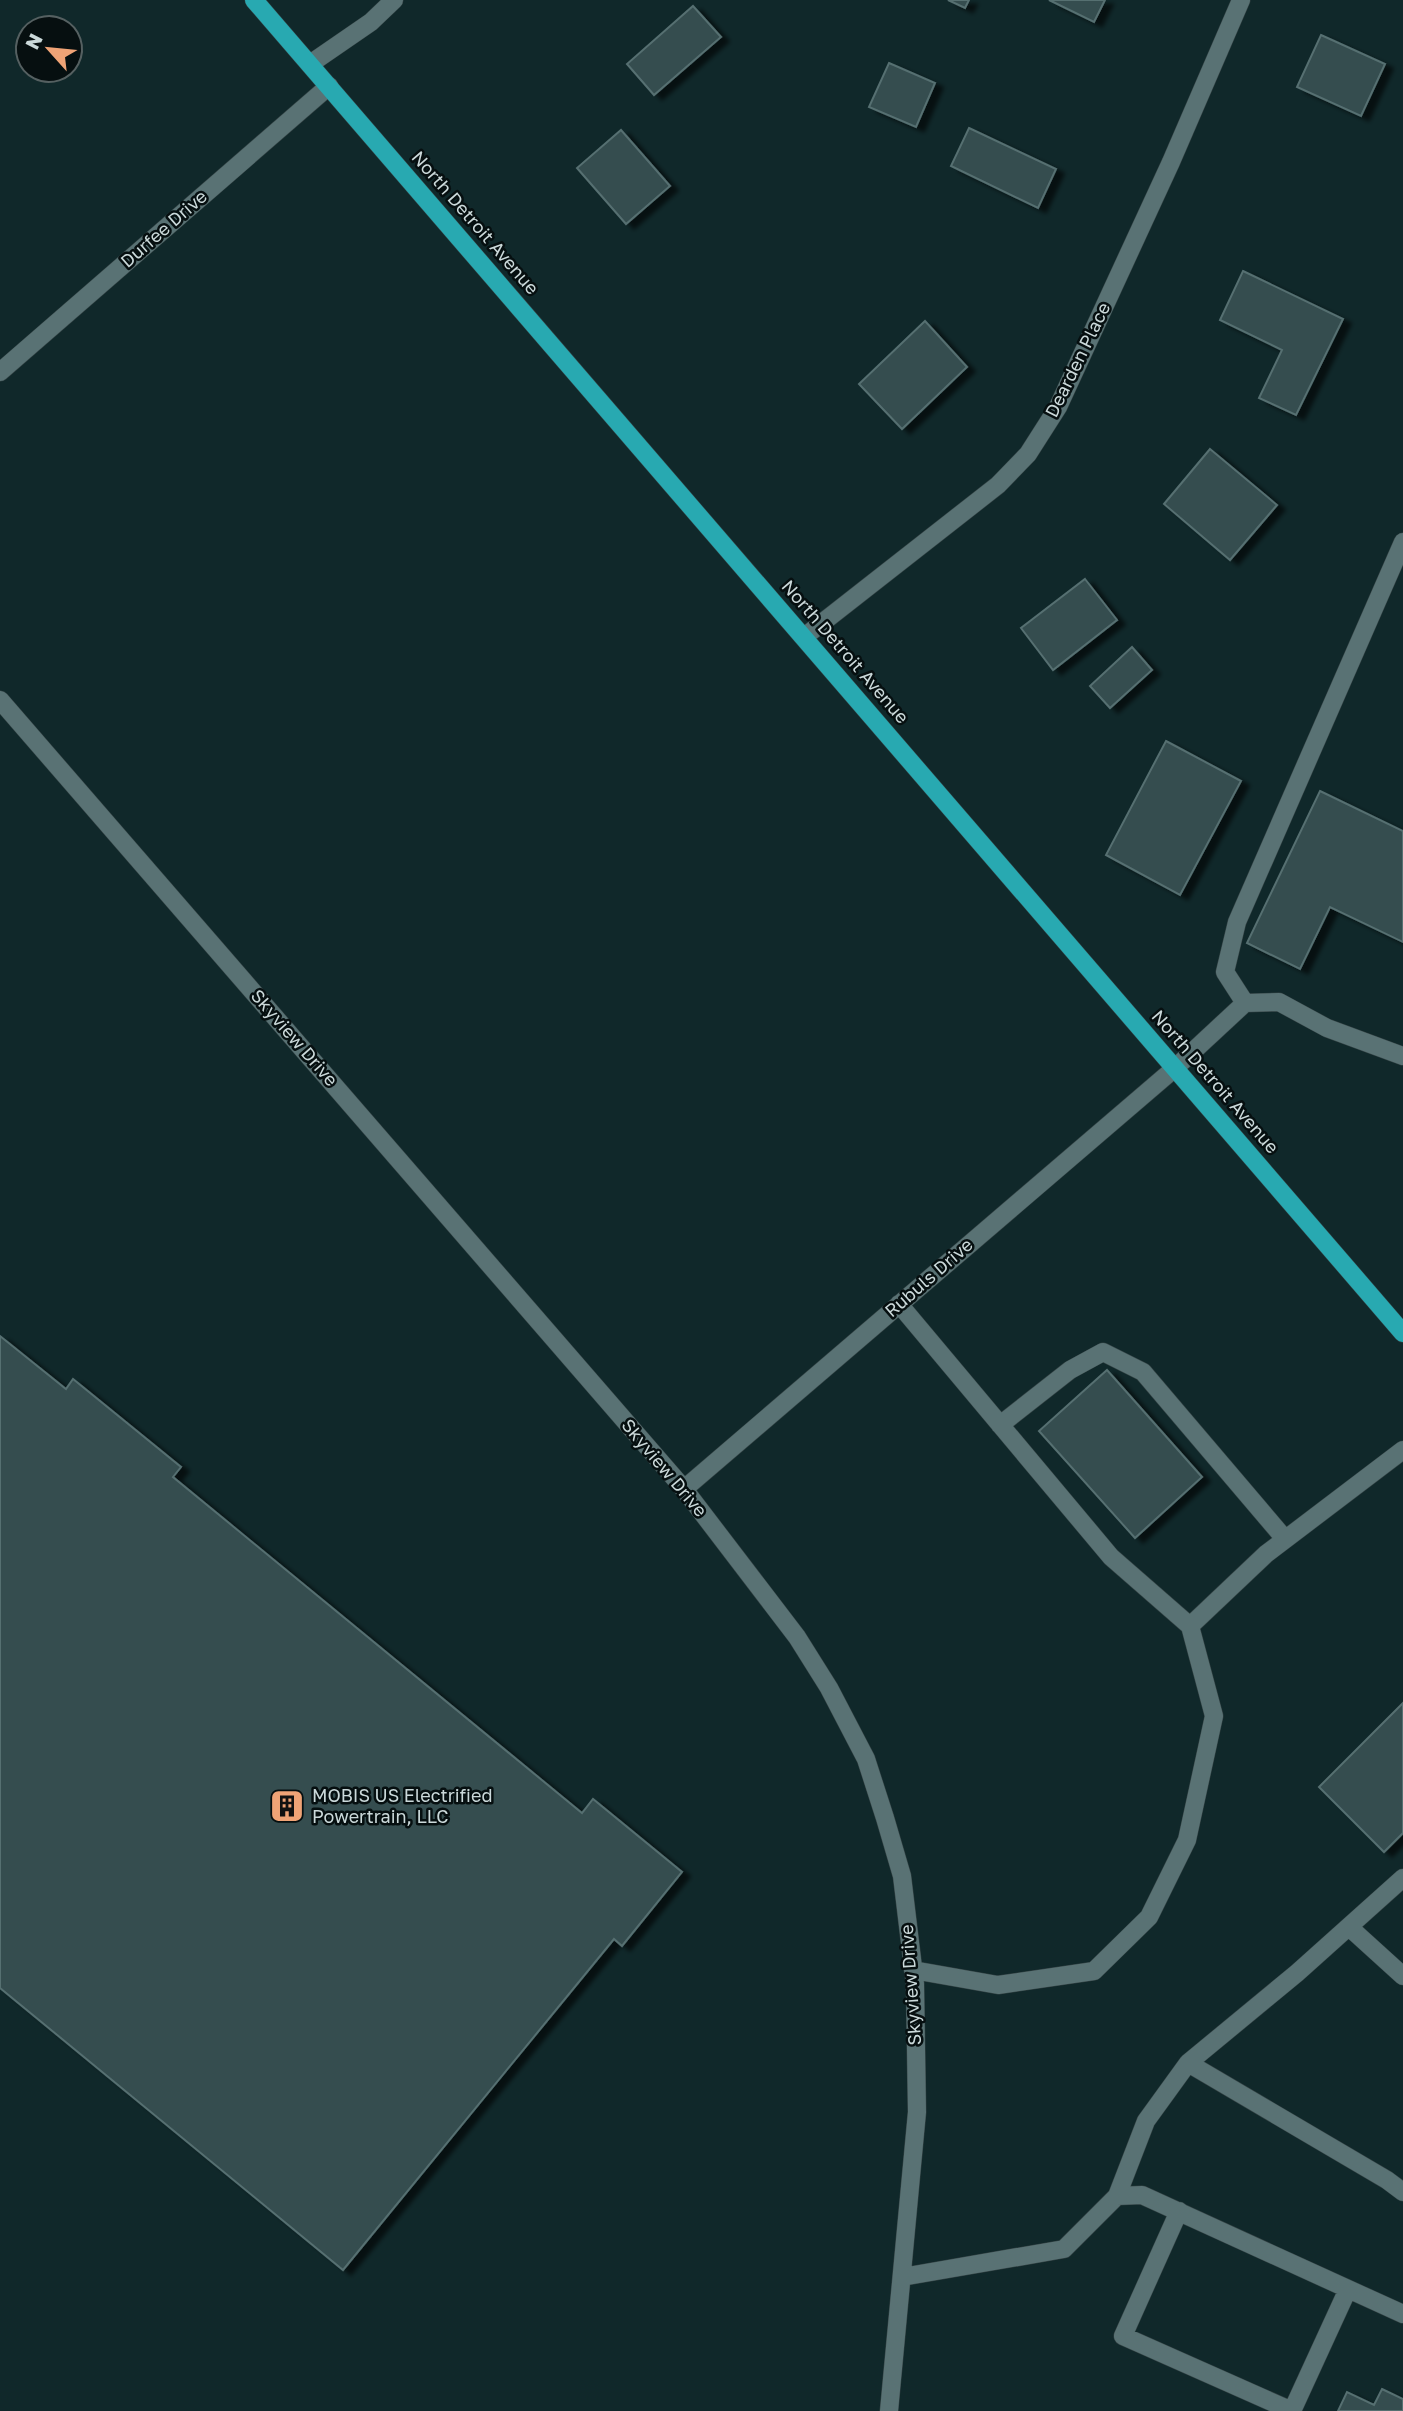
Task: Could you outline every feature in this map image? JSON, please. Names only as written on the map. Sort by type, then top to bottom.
[{"type":"main road","name":"North Detroit Avenue","points":[[254,0],[1403,1332]]},
{"type":"street","points":[[310,64],[371,22],[394,0]]},
{"type":"street","name":"Dearden Place","points":[[804,637],[998,485],[1028,454],[1058,407],[1171,162],[1241,0]]},
{"type":"street","name":"Durfee Drive","points":[[0,372],[329,86]]},
{"type":"street","points":[[1403,542],[1237,922],[1225,972],[1245,1003],[1279,1002],[1327,1028],[1403,1056]]},
{"type":"street","name":"Skyview Drive","points":[[0,700],[684,1489],[797,1637],[829,1688],[866,1759],[902,1876],[913,1970],[917,2112],[889,2411]]},
{"type":"street","name":"Rubuls Drive","points":[[684,1489],[1175,1068],[1245,1003]]},
{"type":"street","points":[[899,1304],[1111,1557],[1190,1626],[1214,1716],[1186,1840],[1149,1917],[1094,1971],[998,1985],[913,1970]]},
{"type":"street","points":[[1000,1425],[1070,1370],[1103,1352],[1143,1372],[1285,1539]]},
{"type":"street","points":[[1190,1626],[1266,1554],[1403,1450]]},
{"type":"street","points":[[902,2277],[1064,2249],[1117,2196],[1146,2121],[1188,2063],[1403,1878]]},
{"type":"street","points":[[1349,1927],[1403,1976]]},
{"type":"street","points":[[1188,2063],[1403,2192]]},
{"type":"street","points":[[1117,2196],[1142,2195],[1403,2314]]},
{"type":"street","points":[[1179,2211],[1123,2336],[1292,2411],[1348,2289]]},
{"type":"building","points":[[948,0],[969,0],[965,8]]},
{"type":"building","points":[[1049,0],[1105,0],[1094,22]]},
{"type":"building","points":[[693,6],[721,37],[654,95],[627,64]]},
{"type":"building","points":[[1321,35],[1385,64],[1361,116],[1297,87]]},
{"type":"building","points":[[889,63],[935,83],[916,127],[869,107]]},
{"type":"building","points":[[969,128],[1056,169],[1038,208],[951,166]]},
{"type":"building","points":[[621,130],[670,186],[626,224],[577,168]]},
{"type":"building","points":[[1243,271],[1343,319],[1296,415],[1259,398],[1282,350],[1220,320]]},
{"type":"building","points":[[925,321],[967,367],[902,429],[859,384]]},
{"type":"building","points":[[1210,449],[1277,505],[1230,560],[1164,504]]},
{"type":"building","points":[[1085,579],[1117,620],[1053,670],[1021,628]]},
{"type":"building","points":[[1132,647],[1152,670],[1110,708],[1090,686]]},
{"type":"building","points":[[1166,741],[1241,781],[1180,895],[1106,855]]},
{"type":"building","points":[[1320,791],[1403,831],[1403,942],[1330,907],[1300,969],[1247,943]]},
{"type":"building","name":"MOBIS US Electrified Powertrain, LLC","points":[[0,1336],[66,1389],[73,1379],[181,1467],[173,1477],[582,1813],[593,1799],[682,1872],[622,1946],[614,1939],[343,2270],[0,1988]]},
{"type":"building","points":[[1107,1370],[1202,1477],[1135,1538],[1039,1431]]},
{"type":"building","points":[[1403,1703],[1403,1833],[1384,1852],[1319,1787]]},
{"type":"building","points":[[1382,2389],[1403,2399],[1403,2411],[1338,2411],[1347,2392],[1374,2405]]},
{"type":"place","name":"MOBIS US Electrified Powertrain, LLC","points":[[287,1806]]}]
